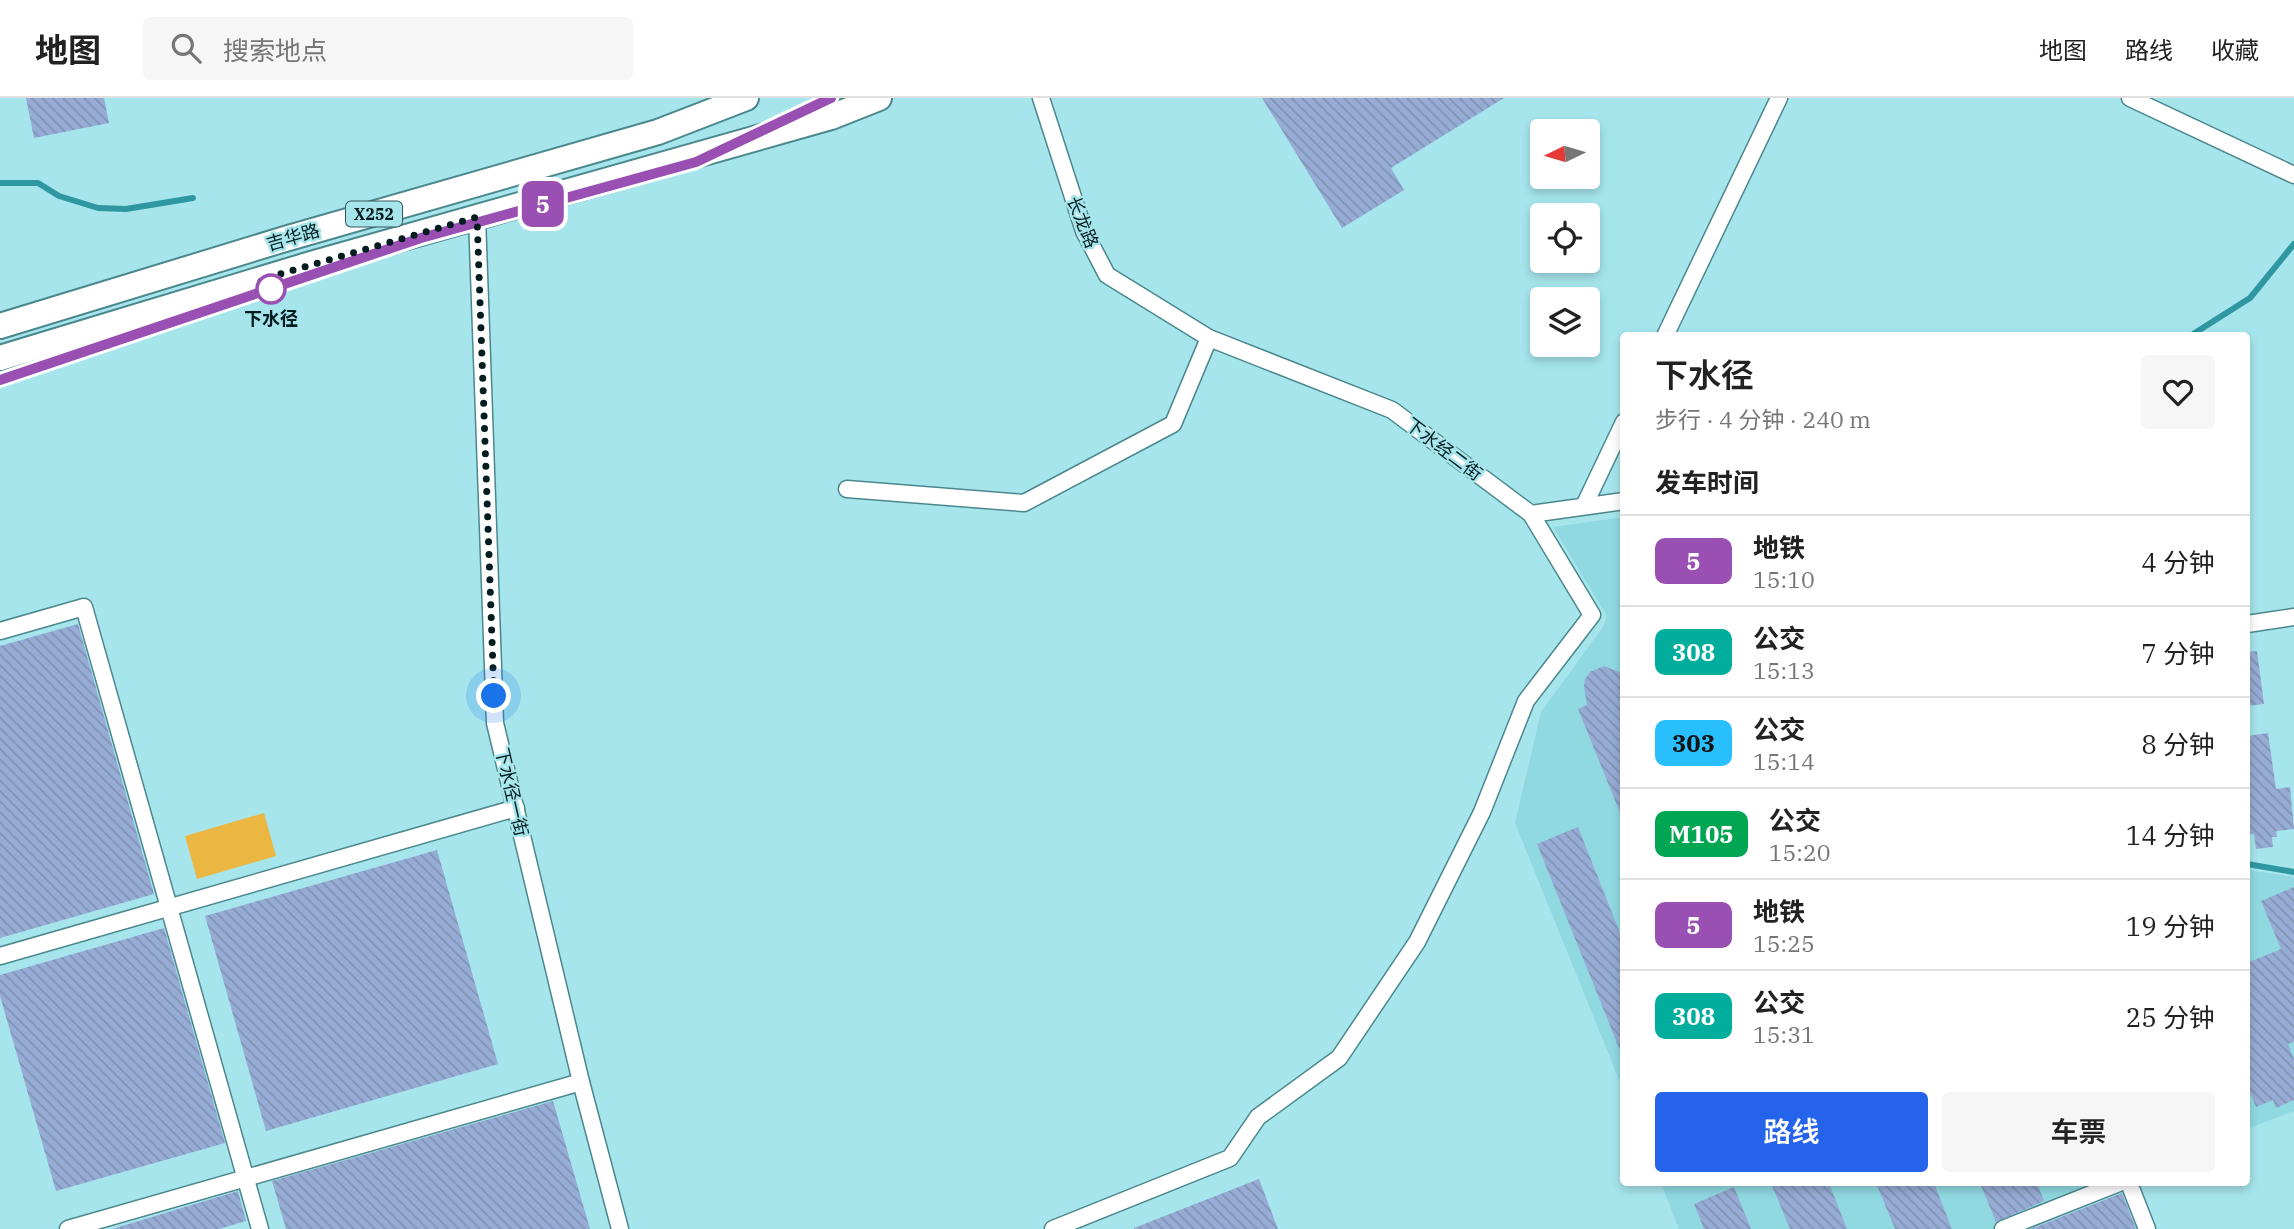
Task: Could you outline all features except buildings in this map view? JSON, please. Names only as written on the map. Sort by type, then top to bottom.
[{"type":"main road","name":"吉华路","points":[[0,326],[285,239],[657,132],[746,98]]},
{"type":"main road","name":"吉华路","points":[[0,358],[311,264],[831,117],[879,98]]},
{"type":"street","name":"长龙路","points":[[1041,98],[1084,231],[1107,275],[1170,314]]},
{"type":"street","points":[[1667,332],[1779,98]]},
{"type":"street","points":[[2130,98],[2294,175]]},
{"type":"street","name":"下水径一街","points":[[477,217],[495,723],[580,1082],[620,1229]]},
{"type":"street","name":"下水经二街","points":[[1053,1229],[1230,1158],[1258,1117],[1339,1058],[1417,943],[1482,812],[1527,701],[1592,615],[1531,514],[1392,410],[1209,338],[1170,314]]},
{"type":"street","points":[[847,489],[1024,503],[1173,425],[1209,338]]},
{"type":"street","points":[[1584,506],[1620,430]]},
{"type":"street","points":[[1531,514],[1620,502]]},
{"type":"street","points":[[0,631],[83,607],[260,1229]]},
{"type":"street","points":[[2250,624],[2294,617]]},
{"type":"street","points":[[0,956],[516,808]]},
{"type":"street","points":[[68,1229],[580,1082]]},
{"type":"street","points":[[2003,1229],[2111,1186]]},
{"type":"street","points":[[2130,1186],[2147,1229]]},
{"type":"shaded area","points":[[1620,518],[1620,1082],[1515,823],[1541,712],[1603,627],[1607,616],[1553,527]]},
{"type":"shaded area","points":[[264,813],[276,856],[197,879],[185,836]]},
{"type":"shaded area","points":[[2250,870],[2294,877],[2294,1111],[2250,1128]]},
{"type":"shaded area","points":[[1662,1186],[2103,1186],[1995,1229],[1679,1229]]},
{"type":"waterway","points":[[0,183],[38,183],[59,196],[98,208],[126,209],[193,198]]},
{"type":"waterway","points":[[2196,332],[2250,298],[2294,244]]},
{"type":"waterway","points":[[2250,865],[2294,872]]},
{"type":"metro line","name":"5","points":[[0,380],[421,238],[696,162],[831,98]]},
{"type":"place","name":"下水径","points":[[271,289]]},
{"type":"route","points":[[271,289],[259,280],[477,217],[494,696]]}]
